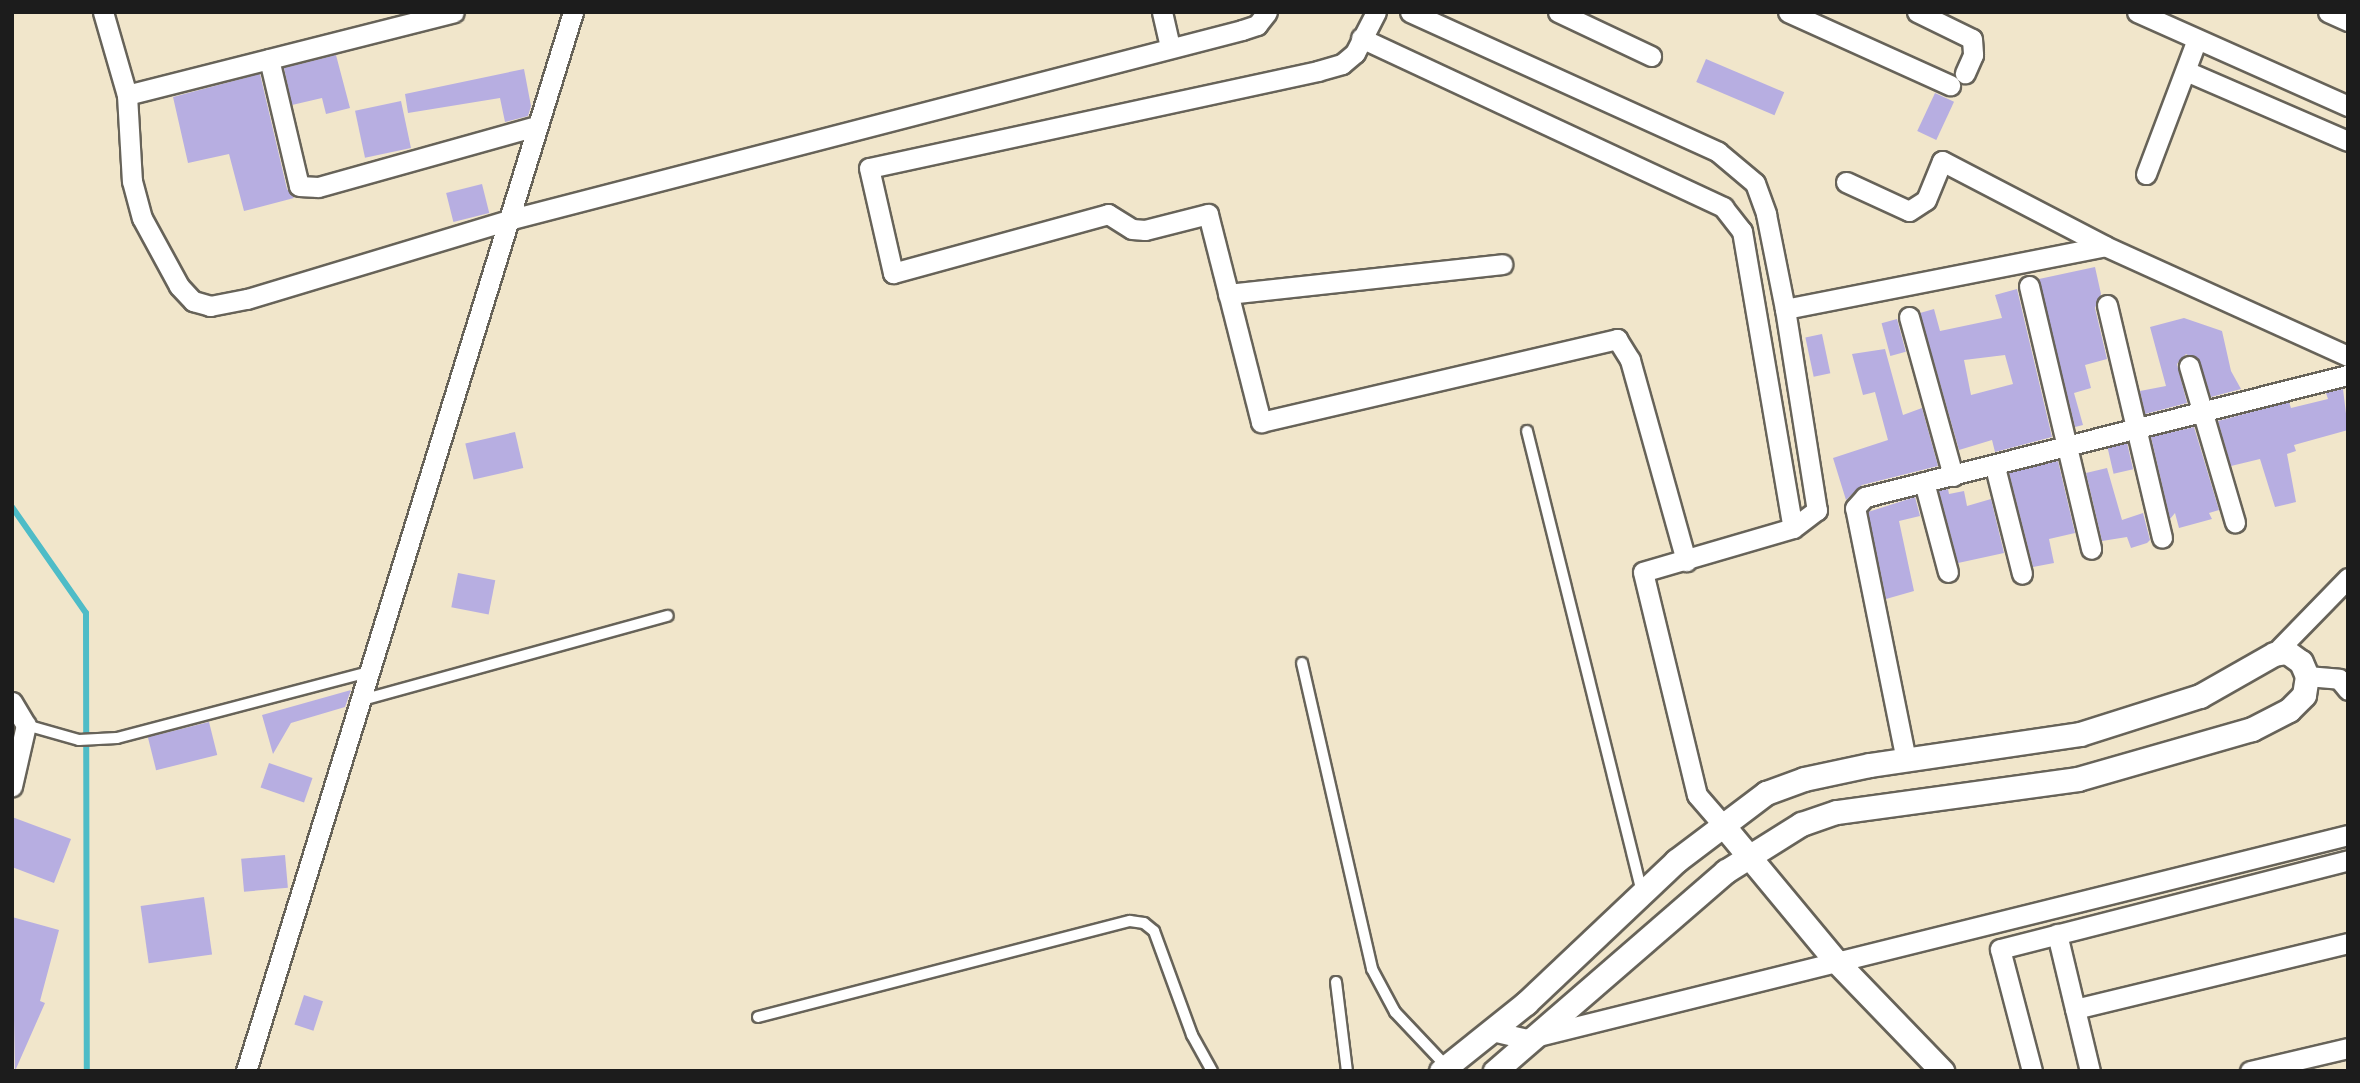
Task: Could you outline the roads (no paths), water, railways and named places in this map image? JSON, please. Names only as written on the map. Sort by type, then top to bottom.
[{"type":"street","points":[[103,12],[127,95],[135,198],[151,238],[193,301],[210,306],[247,299],[508,220],[1257,25],[1267,12]]},
{"type":"street","points":[[127,95],[454,12]]},
{"type":"street","points":[[246,1071],[573,12]]},
{"type":"street","points":[[1162,12],[1170,47]]},
{"type":"street","points":[[1376,12],[1355,53],[1342,64],[869,168],[893,273],[1108,214],[1132,229],[1145,230],[1208,214],[1261,422],[1617,339],[1630,360],[1686,561]]},
{"type":"street","points":[[1410,12],[1718,152],[1755,183],[1766,214],[1819,501],[1810,519],[1793,528],[1643,572],[1697,795],[1834,959],[1942,1071]]},
{"type":"street","points":[[1558,12],[1651,56]]},
{"type":"street","points":[[1788,12],[1958,79],[1974,47],[1972,39],[1917,12]]},
{"type":"street","points":[[2137,12],[2348,106]]},
{"type":"street","points":[[2328,12],[2348,21]]},
{"type":"street","points":[[1361,37],[1723,207],[1742,231],[1793,528]]},
{"type":"street","points":[[2146,174],[2197,39]]},
{"type":"street","points":[[269,59],[299,186],[318,187],[537,126]]},
{"type":"street","points":[[2186,71],[2348,141]]},
{"type":"street","points":[[1846,182],[1909,211],[1926,200],[1942,161],[2105,246],[2348,356]]},
{"type":"street","points":[[1784,309],[2105,246]]},
{"type":"street","points":[[1228,294],[1502,264]]},
{"type":"street","points":[[2029,286],[2091,549]]},
{"type":"street","points":[[2107,305],[2162,538]]},
{"type":"street","points":[[1909,317],[1953,476]]},
{"type":"street","points":[[2189,366],[2235,522]]},
{"type":"street","points":[[1906,760],[1855,508],[1865,497],[1995,467],[2348,375]]},
{"type":"street","points":[[1995,467],[2022,574]]},
{"type":"street","points":[[1924,482],[1948,572]]},
{"type":"street","points":[[1444,1069],[1492,1031],[1721,824],[1766,793],[1804,779],[1906,760],[2080,734],[2144,716],[2200,696],[2274,654],[2348,578]]},
{"type":"street","points":[[1495,1071],[1526,1040],[1726,871],[1801,824],[1836,813],[2078,779],[2252,729],[2289,710],[2304,695],[2307,676],[2301,662],[2287,652],[2274,654]]},
{"type":"street","points":[[2307,676],[2339,679],[2348,690]]},
{"type":"street","points":[[12,702],[26,725],[12,786]]},
{"type":"street","points":[[1492,1031],[1526,1040],[1834,959],[2348,835]]},
{"type":"street","points":[[2032,1071],[2000,949],[2348,860]]},
{"type":"street","points":[[2057,934],[2090,1071]]},
{"type":"street","points":[[2075,1009],[2348,943]]},
{"type":"street","points":[[2250,1071],[2348,1048]]},
{"type":"lane","points":[[1527,431],[1642,894]]},
{"type":"lane","points":[[362,700],[668,616]]},
{"type":"lane","points":[[1302,663],[1372,969],[1395,1012],[1444,1069]]},
{"type":"lane","points":[[26,725],[79,740],[117,738],[371,671]]},
{"type":"lane","points":[[758,1017],[1130,921],[1144,923],[1158,939],[1180,1006],[1212,1071]]},
{"type":"lane","points":[[1336,982],[1347,1071]]},
{"type":"waterway","points":[[12,507],[86,613],[87,1071]]}]
